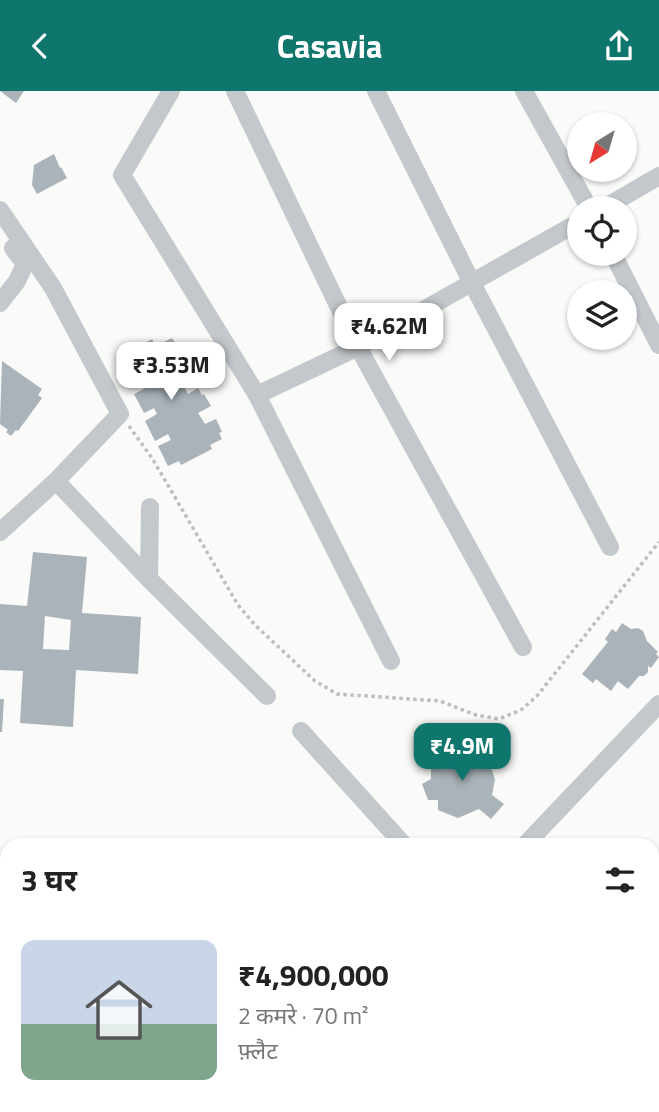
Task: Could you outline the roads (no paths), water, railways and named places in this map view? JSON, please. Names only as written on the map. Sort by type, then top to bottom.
[{"type":"street","points":[[171,91],[122,175],[257,395],[391,661]]},
{"type":"street","points":[[235,91],[358,347],[523,647]]},
{"type":"street","points":[[376,91],[472,283],[610,547]]},
{"type":"street","points":[[524,91],[582,196]]},
{"type":"street","points":[[625,196],[659,177]]},
{"type":"street","points":[[0,210],[52,288],[120,414],[56,481],[0,532]]},
{"type":"street","points":[[257,395],[358,347],[567,229]]},
{"type":"street","points":[[0,232],[25,264],[23,272],[0,303]]},
{"type":"street","points":[[618,266],[659,345]]},
{"type":"street","points":[[56,481],[149,579],[267,696]]},
{"type":"street","points":[[149,579],[150,506]]},
{"type":"street","points":[[532,838],[659,704]]},
{"type":"street","points":[[301,731],[398,838]]}]
